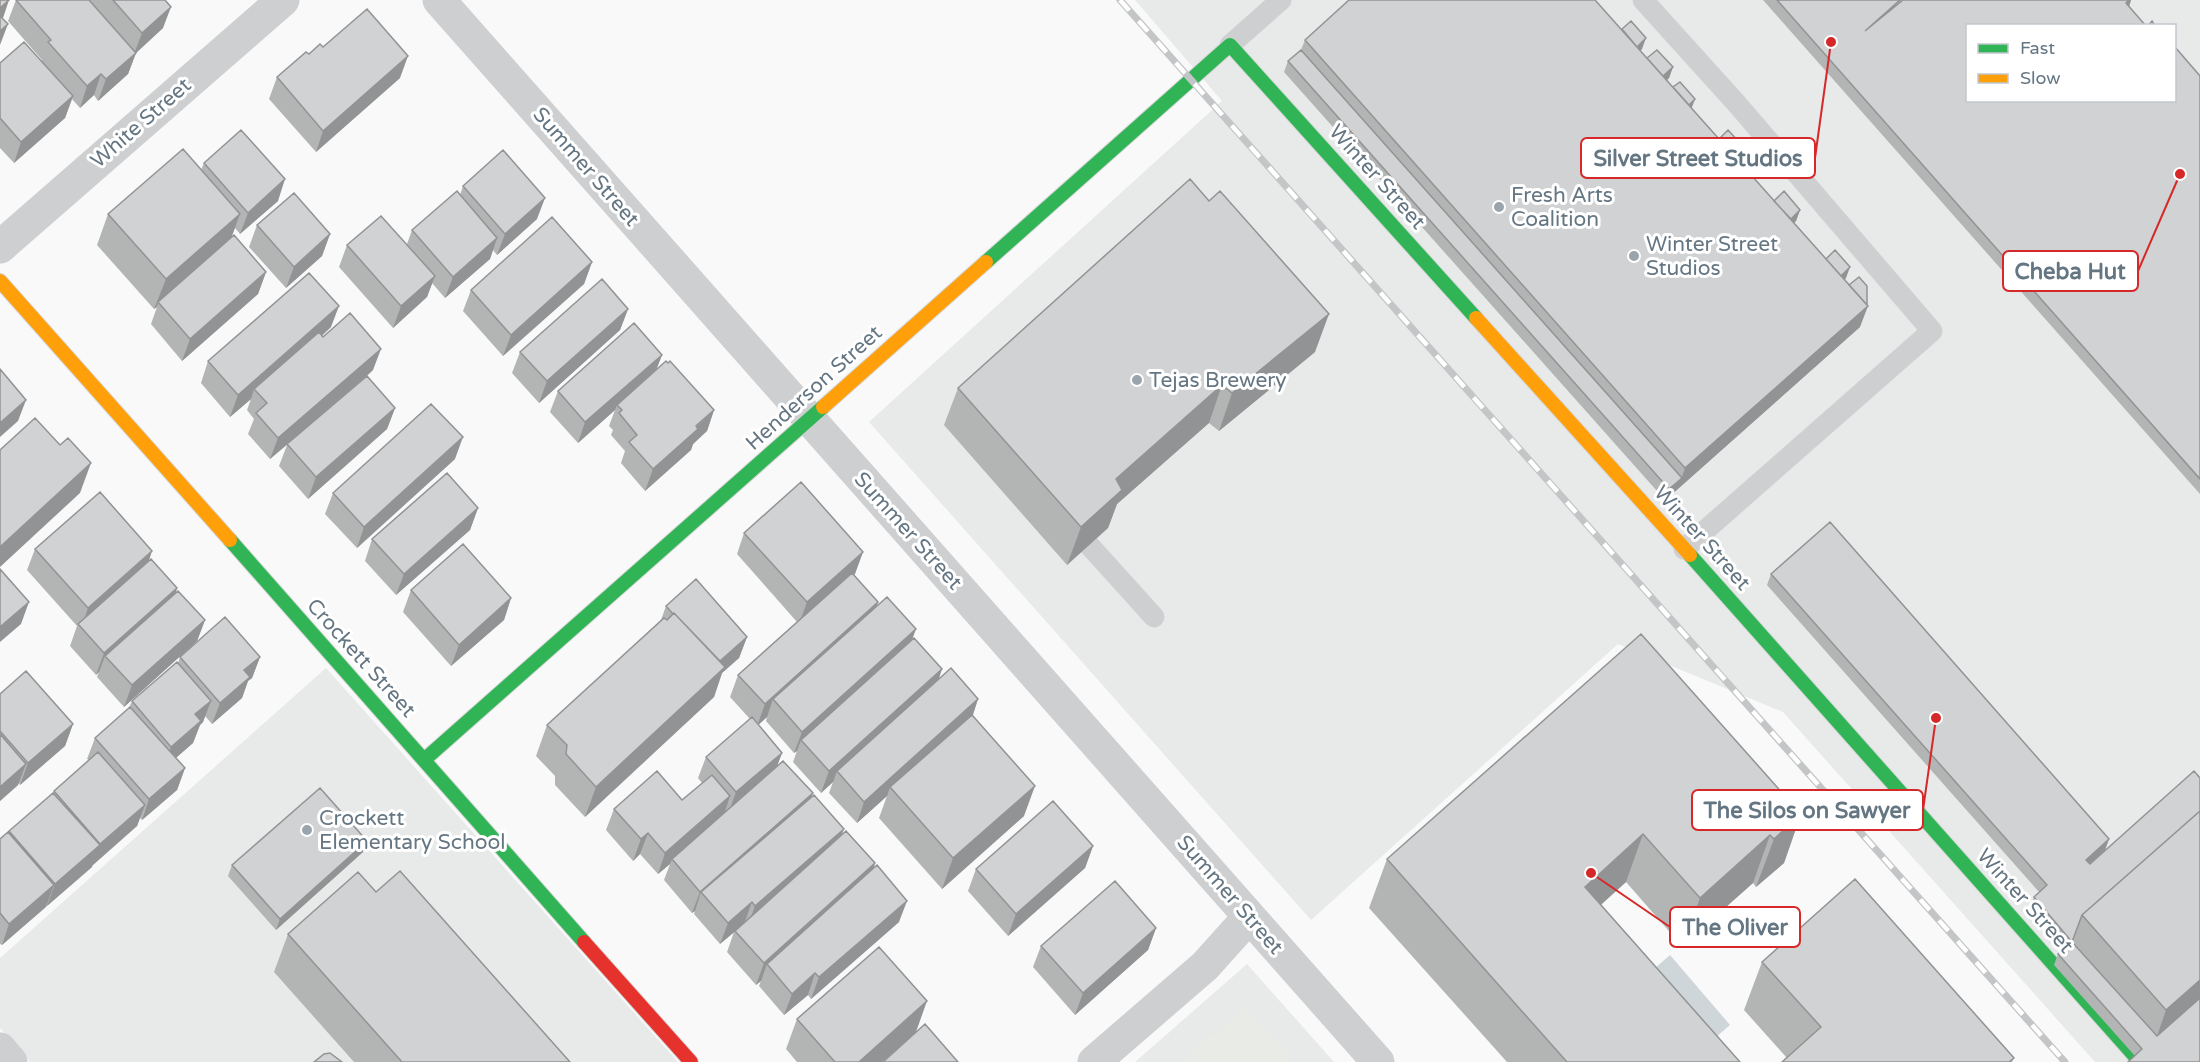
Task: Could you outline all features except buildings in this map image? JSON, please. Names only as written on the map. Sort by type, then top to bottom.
[{"type":"street","name":"White Street","points":[[0,247],[283,0]]},
{"type":"street","name":"Summer Street","points":[[439,0],[1378,1062]]},
{"type":"street","name":"Henderson Street","points":[[424,760],[487,707],[1230,45]]},
{"type":"street","name":"Winter Street","points":[[1230,45],[1684,549],[2140,1062]]},
{"type":"street","name":"Crockett Street","points":[[0,281],[691,1062]]},
{"type":"street","points":[[1094,1062],[1205,966],[1249,916]]},
{"type":"street","points":[[0,1049],[11,1062]]},
{"type":"lane","points":[[1230,45],[1281,0]]},
{"type":"lane","points":[[1643,0],[1748,116],[1932,331],[1684,549]]},
{"type":"lane","points":[[1089,545],[1154,617]]},
{"type":"shaded area","points":[[1135,0],[2200,0],[2200,1062],[2095,1062],[1783,712],[1618,644],[1311,920],[869,422],[1222,101]]},
{"type":"shaded area","name":"Crockett Elementary School","points":[[326,668],[678,1062],[30,1062],[0,1028],[0,958]]},
{"type":"shaded area","points":[[1670,955],[1730,1025],[1708,1044],[1646,976]]},
{"type":"shaded area","points":[[1247,964],[1334,1062],[1135,1062]]},
{"type":"shaded area","points":[[1244,1007],[1293,1062],[1186,1062],[1184,1060]]},
{"type":"railway","points":[[1120,0],[2065,1062]]},
{"type":"traffic: fast","points":[[986,262],[1230,45],[1476,318]]},
{"type":"traffic: fast","points":[[424,760],[823,407]]},
{"type":"traffic: fast","points":[[230,540],[584,942]]},
{"type":"traffic: fast","points":[[1690,555],[2140,1062]]},
{"type":"traffic: slow","points":[[823,407],[986,262]]},
{"type":"traffic: slow","points":[[0,281],[230,540]]},
{"type":"traffic: slow","points":[[1476,318],[1690,555]]},
{"type":"traffic: jam","points":[[584,942],[691,1062]]},
{"type":"place","name":"Silver Street Studios","points":[[1831,42]]},
{"type":"place","name":"Cheba Hut","points":[[2180,174]]},
{"type":"place","name":"Fresh Arts Coalition","points":[[1499,207]]},
{"type":"place","name":"Winter Street Studios","points":[[1634,256]]},
{"type":"place","name":"Tejas Brewery","points":[[1137,380]]},
{"type":"place","name":"The Silos on Sawyer","points":[[1936,718]]},
{"type":"place","name":"Crockett Elementary School","points":[[307,830]]},
{"type":"place","name":"The Oliver","points":[[1591,873]]}]
